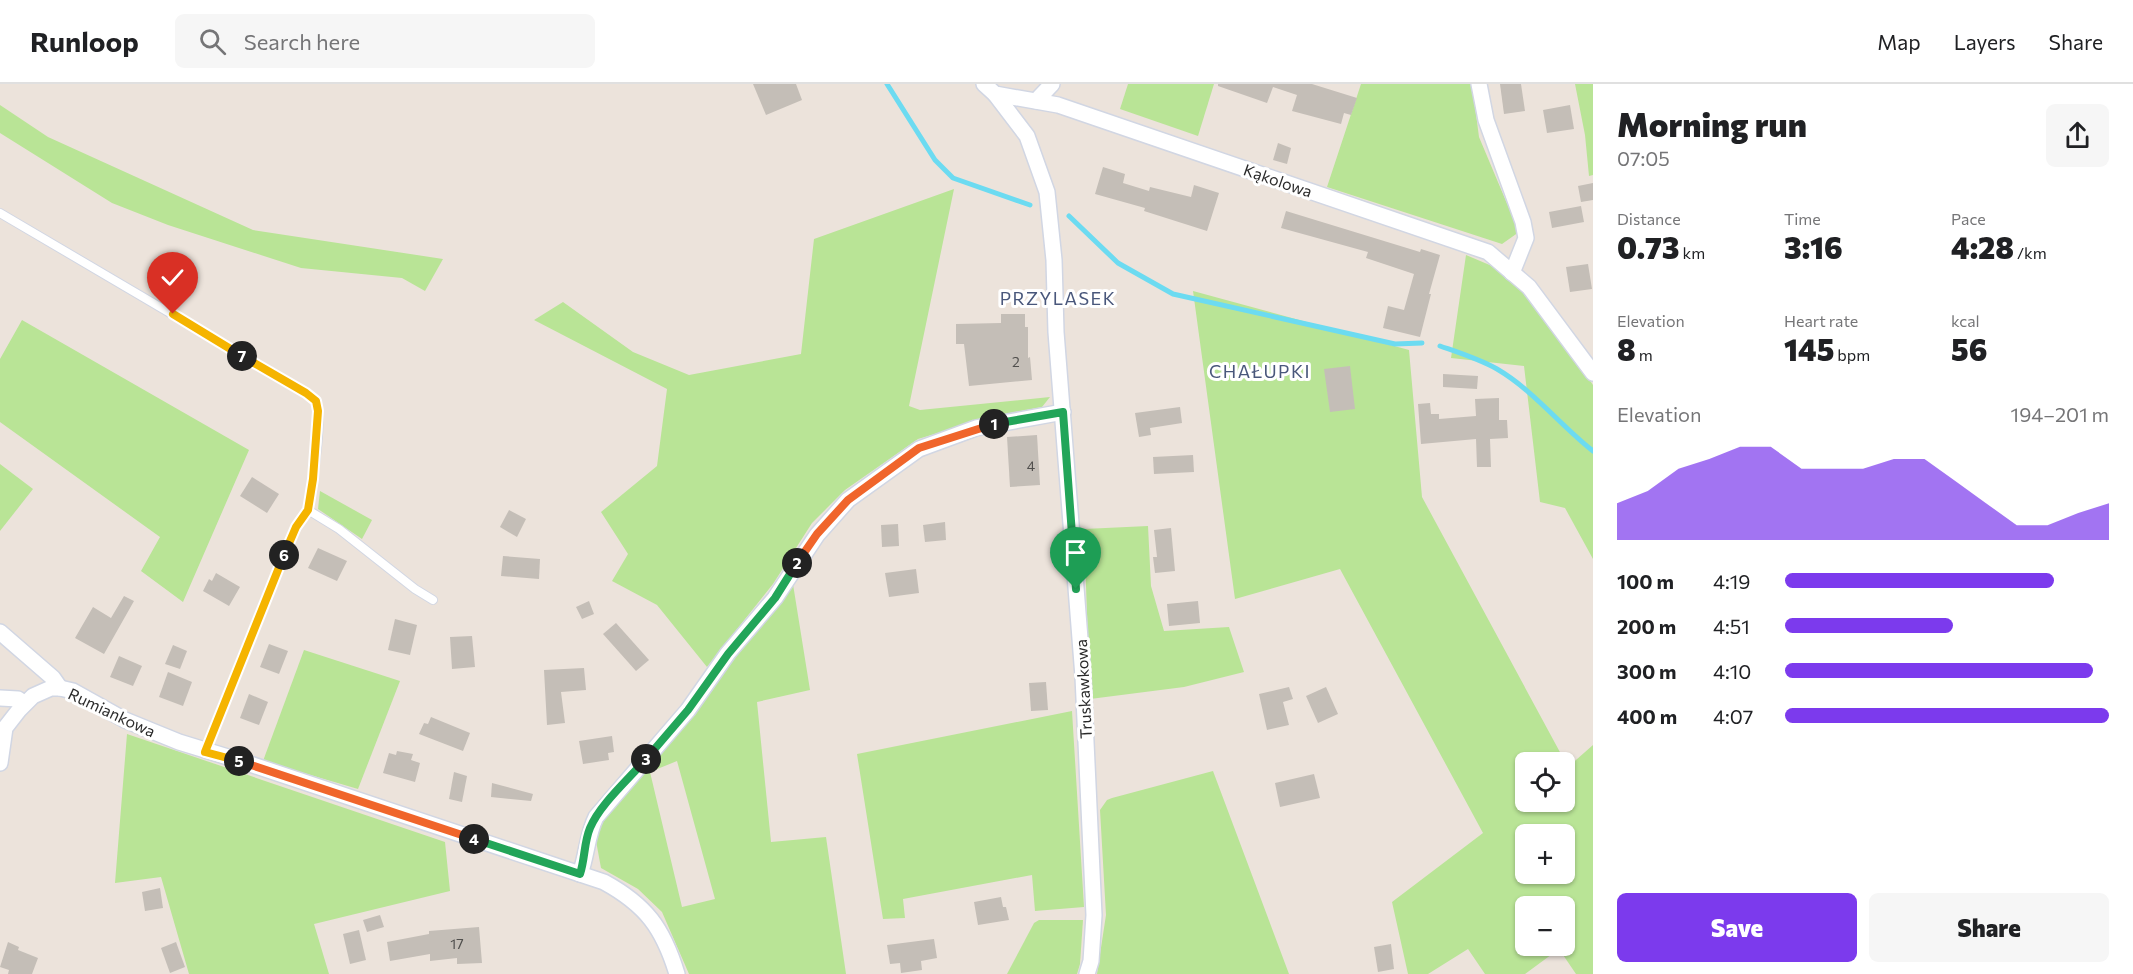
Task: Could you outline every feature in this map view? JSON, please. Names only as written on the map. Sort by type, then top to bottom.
[{"type":"street","points":[[1036,101],[1052,84]]},
{"type":"street","points":[[1479,84],[1486,120],[1526,238],[1512,273]]},
{"type":"street","name":"Kąkolowa","points":[[989,89],[1058,105],[1488,252],[1529,287],[1593,373]]},
{"type":"street","name":"Truskawkowa","points":[[989,89],[1027,136],[1047,192],[1054,260],[1083,677],[1094,915],[1091,961],[1087,974]]},
{"type":"street","points":[[580,874],[589,831],[596,817],[688,710],[728,654],[775,598],[817,534],[848,500],[919,448],[976,428],[1063,412]]},
{"type":"street","name":"Rumiankowa","points":[[0,632],[53,678],[60,688],[73,691],[125,720],[205,752],[244,762],[604,882],[629,895],[645,909],[659,931],[677,974]]},
{"type":"street","points":[[0,763],[5,728],[24,703],[43,691],[60,688]]},
{"type":"street","points":[[0,698],[18,699],[24,703]]},
{"type":"lane","points":[[0,213],[316,401],[318,411],[316,441],[308,510],[296,527],[279,566],[205,752]]},
{"type":"lane","points":[[308,510],[339,529],[415,589],[433,600]]},
{"type":"green space","points":[[1128,84],[1214,84],[1198,136],[1120,109]]},
{"type":"green space","points":[[1361,84],[1472,84],[1479,137],[1519,232],[1502,244],[1327,187]]},
{"type":"green space","points":[[1575,84],[1593,84],[1593,175],[1589,176],[1585,135]]},
{"type":"green space","points":[[0,105],[48,137],[253,230],[443,259],[425,291],[402,278],[301,268],[168,225],[112,203],[0,133]]},
{"type":"green space","points":[[954,189],[909,406],[920,410],[1050,397],[1042,407],[995,416],[918,439],[845,490],[812,523],[773,584],[707,667],[657,605],[612,581],[628,554],[601,512],[657,466],[667,389],[534,320],[563,302],[633,352],[689,375],[801,354],[814,239]]},
{"type":"green space","points":[[1466,255],[1492,266],[1515,282],[1538,304],[1593,385],[1593,559],[1565,508],[1540,502],[1524,366],[1451,358]]},
{"type":"green space","points":[[1193,291],[1409,350],[1422,497],[1560,752],[1515,752],[1515,812],[1575,812],[1575,761],[1593,745],[1593,974],[1576,974],[1564,956],[1575,956],[1575,896],[1515,896],[1515,956],[1549,956],[1525,974],[1485,974],[1468,949],[1428,974],[1408,974],[1392,902],[1483,833],[1340,569],[1235,599]]},
{"type":"green space","points":[[22,320],[249,450],[183,602],[141,571],[160,537],[0,422],[0,359]]},
{"type":"green space","points":[[0,464],[33,489],[0,531]]},
{"type":"green space","points":[[320,491],[372,520],[362,539],[318,509]]},
{"type":"green space","points":[[1148,526],[1151,586],[1164,631],[1229,627],[1244,672],[1184,687],[1090,699],[1084,529]]},
{"type":"green space","points":[[792,578],[810,690],[757,702],[771,842],[826,837],[846,974],[689,974],[662,912],[638,889],[601,868],[594,830]],"holes":[[[677,761],[715,899],[682,907],[650,772]]]},
{"type":"green space","points":[[304,650],[400,681],[358,789],[263,761]]},
{"type":"green space","points":[[1072,711],[1084,907],[1035,911],[1032,875],[903,899],[905,918],[883,919],[857,754]]},
{"type":"green space","points":[[127,734],[445,842],[450,891],[314,924],[329,974],[189,974],[161,877],[115,883]]},
{"type":"green space","points":[[1213,771],[1289,974],[1097,974],[1106,915],[1100,810],[1107,800],[1112,798]]},
{"type":"green space","points":[[1039,920],[1083,920],[1080,964],[1077,974],[1007,974],[1034,923]]},
{"type":"building","points":[[753,84],[796,84],[802,100],[766,115]]},
{"type":"building","points":[[1218,84],[1312,84],[1357,98],[1351,115],[1344,113],[1341,124],[1292,111],[1297,95],[1273,87],[1267,103],[1218,86]]},
{"type":"building","points":[[1500,84],[1521,84],[1525,111],[1504,114]]},
{"type":"building","points":[[1570,105],[1574,129],[1547,133],[1543,110]]},
{"type":"building","points":[[1278,143],[1291,148],[1287,164],[1273,160]]},
{"type":"building","points":[[1103,167],[1125,174],[1123,183],[1149,191],[1150,187],[1191,197],[1194,185],[1219,193],[1207,231],[1144,211],[1145,208],[1095,194]]},
{"type":"building","points":[[1593,183],[1593,200],[1581,202],[1578,186]]},
{"type":"building","points":[[1581,206],[1584,222],[1552,228],[1549,212]]},
{"type":"building","points":[[1286,211],[1420,252],[1421,249],[1440,255],[1420,337],[1383,328],[1388,306],[1404,310],[1414,274],[1366,258],[1368,252],[1281,228]]},
{"type":"building","points":[[1588,264],[1592,289],[1570,292],[1566,267]]},
{"type":"building","points":[[1001,314],[1025,314],[1032,380],[969,386],[964,344],[956,344],[956,324],[1001,323]]},
{"type":"building","points":[[1350,366],[1355,409],[1330,412],[1324,369]]},
{"type":"building","points":[[1443,374],[1478,376],[1477,389],[1443,387]]},
{"type":"building","points":[[1499,398],[1499,420],[1507,420],[1508,438],[1490,439],[1491,467],[1477,467],[1476,439],[1421,444],[1418,404],[1430,403],[1431,414],[1439,414],[1439,419],[1476,416],[1475,399]]},
{"type":"building","points":[[1180,407],[1182,423],[1150,428],[1151,435],[1139,437],[1135,413]]},
{"type":"building","points":[[1037,435],[1040,485],[1010,487],[1007,437]]},
{"type":"building","points":[[1193,455],[1194,472],[1154,474],[1153,457]]},
{"type":"building","points":[[252,477],[279,494],[267,513],[240,496]]},
{"type":"building","points":[[509,510],[526,519],[517,537],[500,527]]},
{"type":"building","points":[[945,522],[946,540],[925,542],[923,525]]},
{"type":"building","points":[[898,524],[899,546],[882,547],[881,525]]},
{"type":"building","points":[[1171,528],[1175,571],[1155,573],[1153,557],[1157,557],[1154,530]]},
{"type":"building","points":[[318,548],[347,561],[337,581],[308,568]]},
{"type":"building","points":[[503,556],[540,559],[539,579],[501,576]]},
{"type":"building","points":[[916,569],[919,593],[889,597],[885,573]]},
{"type":"building","points":[[216,573],[240,587],[229,606],[203,591],[209,579],[212,581]]},
{"type":"building","points":[[124,596],[134,601],[104,654],[75,638],[93,607],[111,618]]},
{"type":"building","points":[[589,601],[594,614],[582,619],[576,607]]},
{"type":"building","points":[[1198,601],[1200,623],[1169,626],[1167,604]]},
{"type":"building","points":[[395,619],[417,625],[410,655],[388,650]]},
{"type":"building","points":[[616,623],[649,660],[636,671],[603,634]]},
{"type":"building","points":[[472,636],[475,667],[452,669],[450,637]]},
{"type":"building","points":[[269,644],[288,651],[279,674],[260,667]]},
{"type":"building","points":[[173,645],[187,651],[180,669],[165,664]]},
{"type":"building","points":[[119,656],[142,666],[133,686],[110,677]]},
{"type":"building","points":[[584,668],[586,690],[561,692],[565,723],[547,725],[544,670]]},
{"type":"building","points":[[168,672],[192,682],[183,706],[159,697]]},
{"type":"building","points":[[1046,682],[1048,710],[1031,711],[1029,683]]},
{"type":"building","points":[[1289,687],[1293,699],[1283,702],[1289,725],[1267,730],[1259,694]]},
{"type":"building","points":[[1326,687],[1338,714],[1318,723],[1306,696]]},
{"type":"building","points":[[249,694],[268,702],[259,725],[240,718]]},
{"type":"building","points":[[431,717],[470,733],[463,751],[419,734],[424,723],[428,724]]},
{"type":"building","points":[[612,736],[614,752],[608,753],[609,760],[583,764],[579,741]]},
{"type":"building","points":[[397,751],[413,754],[411,760],[420,763],[415,782],[383,773],[389,753],[396,755]]},
{"type":"building","points":[[454,772],[467,776],[462,802],[449,799]]},
{"type":"building","points":[[1314,774],[1320,798],[1280,807],[1275,783]]},
{"type":"building","points":[[492,783],[533,794],[531,801],[491,797]]},
{"type":"building","points":[[160,888],[163,908],[145,911],[142,892]]},
{"type":"building","points":[[1001,897],[1009,920],[978,925],[974,902]]},
{"type":"building","points":[[380,915],[384,927],[367,932],[363,920]]},
{"type":"building","points":[[479,927],[482,963],[457,964],[457,958],[430,961],[430,954],[390,961],[387,942],[429,934],[429,931]]},
{"type":"building","points":[[359,930],[366,960],[350,964],[343,934]]},
{"type":"building","points":[[934,939],[937,958],[921,961],[922,970],[901,973],[900,963],[890,964],[887,945]]},
{"type":"building","points":[[8,942],[19,947],[18,950],[38,958],[32,974],[8,974],[9,970],[0,967]]},
{"type":"building","points":[[176,942],[185,967],[170,973],[161,948]]},
{"type":"building","points":[[1391,944],[1394,969],[1378,972],[1374,947]]},
{"type":"waterway","points":[[887,84],[935,160],[953,178],[1030,205]]},
{"type":"waterway","points":[[1069,216],[1118,263],[1173,294],[1395,344],[1422,343]]},
{"type":"waterway","points":[[1440,346],[1483,362],[1510,377],[1593,451]]},
{"type":"district","name":"PRZYLASEK","points":[[1058,298]]},
{"type":"district","name":"CHAŁUPKI","points":[[1260,371]]},
{"type":"route","points":[[173,314],[306,393],[316,401],[318,411],[313,479],[308,510],[296,527],[275,576],[205,752],[244,762],[580,874],[589,831],[596,817],[688,710],[728,654],[775,598],[817,534],[848,500],[919,448],[976,428],[1004,421],[1063,412],[1076,589]]}]
